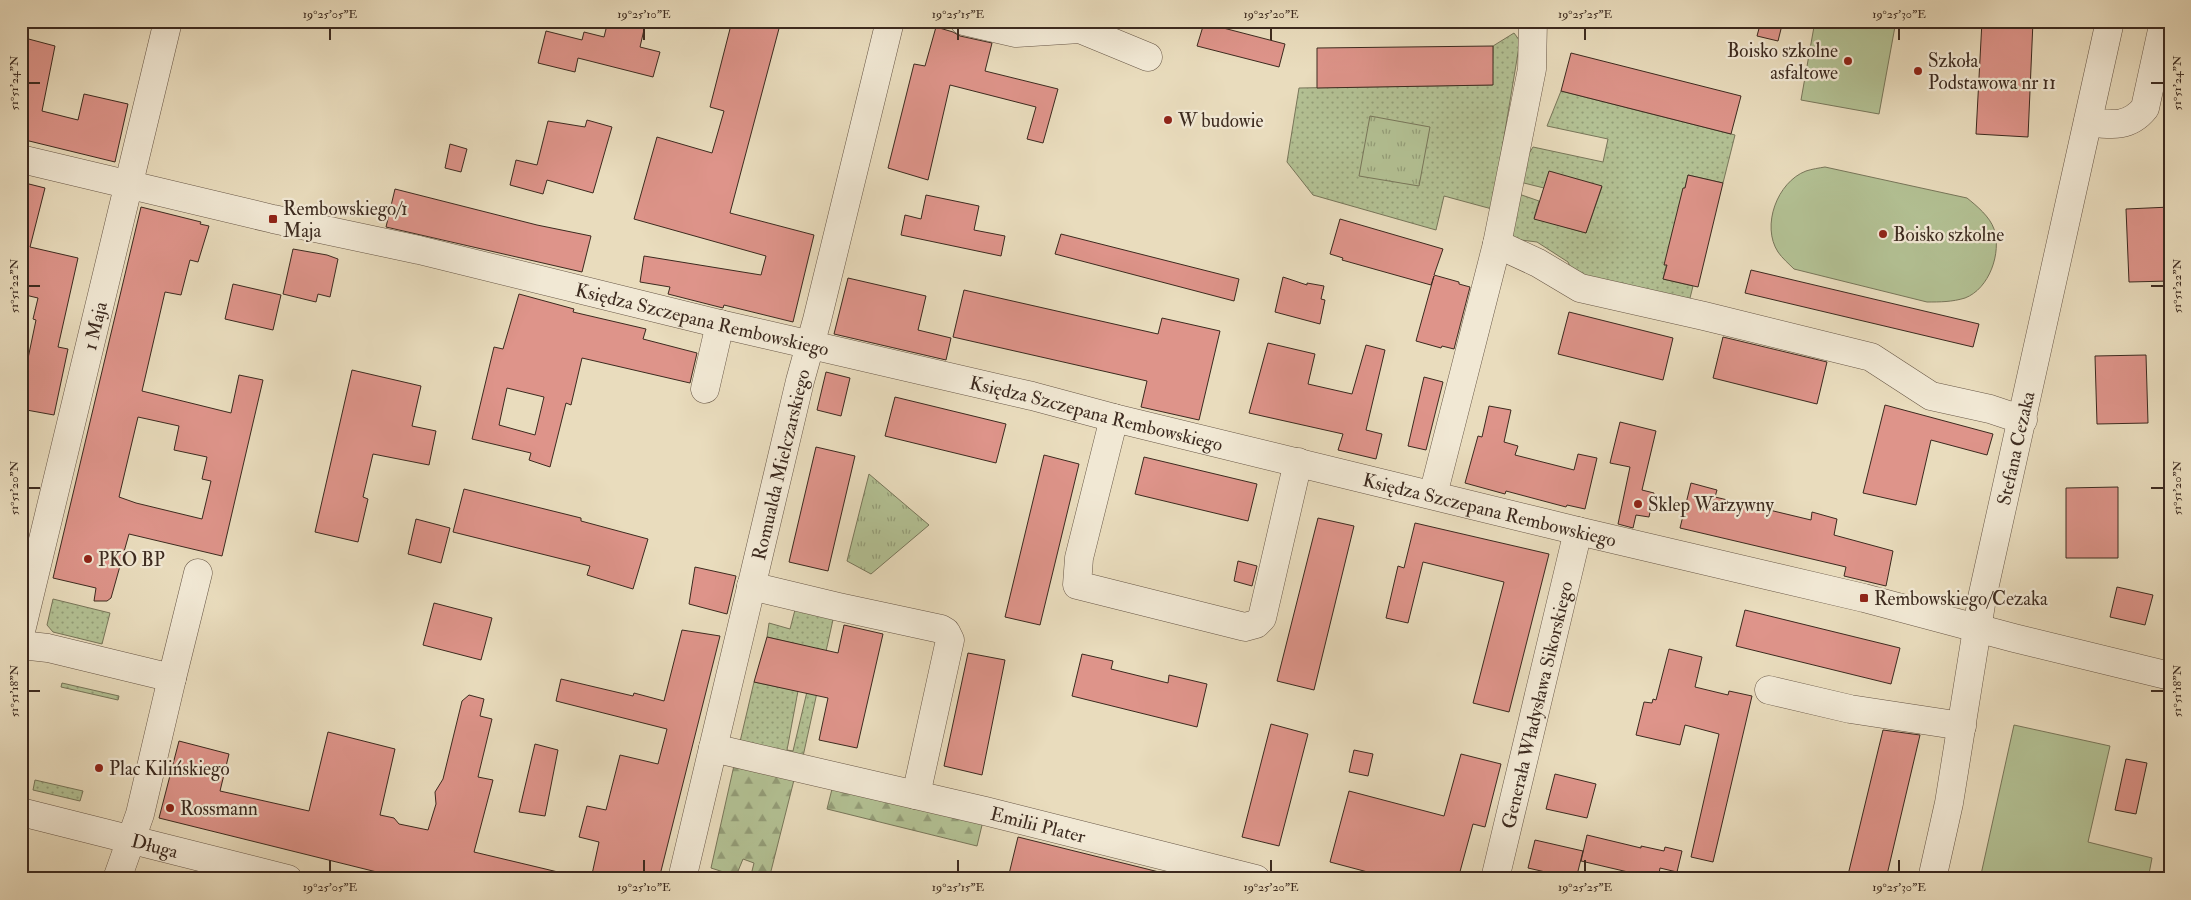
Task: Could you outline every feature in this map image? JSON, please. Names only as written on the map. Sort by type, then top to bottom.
[{"type":"street","name":"1 Maja","points":[[21,631],[168,21]]},
{"type":"street","name":"Romualda Mielczarskiego","points":[[682,879],[800,381],[890,21]]},
{"type":"street","points":[[964,21],[1016,33],[1080,28],[1148,57]]},
{"type":"street","points":[[1433,495],[1497,244],[1532,69],[1533,21]]},
{"type":"street","name":"Stefana Cezaka","points":[[1932,879],[1949,803],[1982,598],[2110,21]]},
{"type":"street","points":[[2088,122],[2109,125],[2125,123],[2138,117],[2145,108],[2164,21]]},
{"type":"street","name":"Księdza Szczepana Rembowskiego","points":[[21,159],[273,219],[419,250],[720,324],[1032,396],[1114,418],[1978,627],[2014,638],[2170,676]]},
{"type":"street","points":[[1497,244],[1538,264],[1580,288],[1871,357],[1931,396],[1990,409],[2023,420]]},
{"type":"street","points":[[705,389],[720,324]]},
{"type":"street","points":[[1114,418],[1080,558],[1076,585],[1236,625],[1250,626],[1262,618],[1298,462]]},
{"type":"street","name":"Generała Władysława Sikorskiego","points":[[1495,879],[1578,531]]},
{"type":"street","points":[[117,879],[140,814],[198,573]]},
{"type":"street","points":[[752,586],[839,608],[941,629],[946,632],[950,640],[916,795]]},
{"type":"street","points":[[21,645],[48,648],[172,678]]},
{"type":"street","points":[[1769,690],[1850,708],[1962,726]]},
{"type":"street","name":"Emilii Plater","points":[[713,748],[821,772],[1256,879]]},
{"type":"street","name":"Długa","points":[[21,812],[288,879]]},
{"type":"green space","name":"Boisko szkolne asfaltowe","points":[[1815,21],[1896,21],[1879,114],[1801,100]]},
{"type":"green space","points":[[1514,33],[1520,41],[1492,209],[1444,196],[1436,230],[1313,195],[1287,162],[1299,88],[1492,85],[1493,46]]},
{"type":"green space","points":[[1561,91],[1735,135],[1723,183],[1688,175],[1663,279],[1693,286],[1689,302],[1573,273],[1568,262],[1537,242],[1513,239],[1505,226],[1513,192],[1539,201],[1534,218],[1586,233],[1602,187],[1544,188],[1516,181],[1520,168],[1533,147],[1603,162],[1608,139],[1547,126]]},
{"type":"green space","points":[[1370,116],[1430,127],[1419,186],[1359,176]]},
{"type":"green space","name":"Boisko szkolne","points":[[1825,167],[1967,198],[1986,216],[1994,229],[1996,238],[1995,259],[1987,279],[1981,287],[1965,298],[1951,301],[1927,302],[1794,269],[1778,252],[1773,242],[1771,230],[1775,206],[1787,185],[1796,177],[1806,171]]},
{"type":"green space","points":[[869,474],[929,525],[871,574],[847,561]]},
{"type":"green space","points":[[53,599],[110,613],[102,644],[53,632],[47,625]]},
{"type":"green space","points":[[796,606],[834,615],[802,761],[739,746],[754,682],[798,691],[787,750],[793,751],[817,649],[767,637],[769,623],[790,629]]},
{"type":"green space","points":[[62,683],[119,696],[118,700],[61,687]]},
{"type":"green space","points":[[2014,725],[2110,746],[2088,842],[2152,858],[2148,879],[1980,879]]},
{"type":"green space","points":[[735,761],[795,776],[769,879],[750,879],[754,863],[743,859],[736,876],[711,868]]},
{"type":"green space","points":[[35,780],[83,791],[80,801],[33,790]]},
{"type":"green space","points":[[833,785],[983,821],[977,846],[827,809]]},
{"type":"building","points":[[608,21],[646,21],[640,47],[660,52],[653,77],[578,58],[575,72],[538,63],[546,31],[582,40],[584,32],[604,37]]},
{"type":"building","points":[[732,21],[781,21],[730,213],[814,235],[793,322],[724,305],[723,308],[668,294],[670,287],[640,282],[644,256],[761,275],[766,256],[634,219],[657,137],[712,153],[724,111],[710,107]]},
{"type":"building","points":[[1761,21],[1783,21],[1778,41],[1757,36]]},
{"type":"building","points":[[1982,21],[2033,21],[2028,137],[1976,134]]},
{"type":"building","points":[[1204,23],[1285,44],[1279,67],[1197,46]]},
{"type":"building","points":[[936,27],[960,36],[992,43],[985,71],[1058,89],[1043,143],[1027,139],[1036,107],[950,85],[928,180],[888,168],[914,64],[925,66]]},
{"type":"building","points":[[21,37],[55,46],[42,111],[78,120],[84,94],[128,104],[115,162],[21,139]]},
{"type":"building","points":[[1493,46],[1493,85],[1317,88],[1317,48]]},
{"type":"building","points":[[1571,53],[1741,96],[1731,134],[1561,91]]},
{"type":"building","points":[[587,120],[612,127],[593,193],[547,180],[543,194],[510,185],[516,160],[537,165],[548,121],[585,127]]},
{"type":"building","points":[[450,144],[467,149],[461,172],[445,168]]},
{"type":"building","points":[[1549,171],[1602,186],[1586,233],[1534,219]]},
{"type":"building","points":[[1688,175],[1723,183],[1698,287],[1663,279],[1667,265],[1664,265]]},
{"type":"building","points":[[21,182],[45,188],[30,247],[78,258],[58,347],[68,349],[54,415],[21,409],[21,392],[36,320],[33,319],[38,298],[21,294]]},
{"type":"building","points":[[395,189],[537,225],[591,236],[582,272],[386,227]]},
{"type":"building","points":[[926,195],[979,206],[974,230],[1005,236],[1001,256],[901,235],[905,215],[921,219]]},
{"type":"building","points":[[141,207],[201,222],[200,224],[209,226],[198,262],[190,260],[181,295],[165,292],[142,391],[231,413],[239,375],[263,380],[222,556],[129,534],[111,598],[107,601],[94,601],[96,588],[53,578]],"holes":[[[138,417],[179,426],[174,450],[207,457],[202,479],[211,481],[202,519],[119,497]]]},
{"type":"building","points":[[2170,207],[2170,281],[2129,282],[2126,209]]},
{"type":"building","points":[[1340,219],[1443,249],[1434,275],[1470,287],[1454,349],[1442,346],[1441,348],[1416,341],[1434,276],[1431,285],[1342,260],[1343,258],[1330,254]]},
{"type":"building","points":[[1061,234],[1239,279],[1234,301],[1055,254]]},
{"type":"building","points":[[293,249],[327,255],[338,259],[330,297],[318,294],[316,302],[283,294]]},
{"type":"building","points":[[1751,270],[1979,324],[1973,347],[1745,293]]},
{"type":"building","points":[[1283,277],[1307,285],[1307,283],[1324,286],[1321,299],[1325,300],[1320,324],[1275,312]]},
{"type":"building","points":[[848,278],[926,296],[918,330],[951,338],[946,360],[834,334]]},
{"type":"building","points":[[233,284],[281,295],[273,330],[225,319]]},
{"type":"building","points":[[964,290],[1158,334],[1162,318],[1220,331],[1199,420],[1141,407],[1147,381],[953,337]]},
{"type":"building","points":[[519,294],[574,309],[573,312],[646,329],[643,339],[697,353],[690,383],[582,358],[571,405],[566,403],[550,467],[529,460],[531,453],[472,439],[494,347],[503,349]],"holes":[[[507,388],[544,397],[535,435],[499,425]]]},
{"type":"building","points":[[1569,312],[1673,338],[1663,380],[1558,354]]},
{"type":"building","points":[[1723,337],[1827,362],[1817,404],[1713,378]]},
{"type":"building","points":[[1268,343],[1315,354],[1308,384],[1352,394],[1366,345],[1385,350],[1366,430],[1382,434],[1376,459],[1338,450],[1343,434],[1249,413]]},
{"type":"building","points":[[2146,355],[2148,423],[2097,424],[2095,356]]},
{"type":"building","points":[[352,370],[421,386],[412,426],[436,431],[429,465],[373,454],[363,497],[368,499],[358,542],[315,532]]},
{"type":"building","points":[[826,372],[850,378],[841,416],[817,410]]},
{"type":"building","points":[[1424,377],[1443,382],[1426,450],[1408,446]]},
{"type":"building","points":[[895,397],[1006,424],[996,463],[885,436]]},
{"type":"building","points":[[1885,405],[1993,434],[1987,455],[1931,440],[1916,505],[1863,493]]},
{"type":"building","points":[[1489,406],[1511,410],[1504,442],[1518,446],[1515,455],[1574,470],[1578,454],[1597,458],[1585,509],[1567,505],[1566,507],[1506,491],[1505,494],[1465,483],[1478,436],[1482,437]]},
{"type":"building","points":[[1620,422],[1656,431],[1642,490],[1654,493],[1649,517],[1636,515],[1633,528],[1618,524],[1630,467],[1610,463]]},
{"type":"building","points":[[816,447],[855,456],[828,571],[789,562]]},
{"type":"building","points":[[1044,455],[1079,464],[1040,625],[1005,617]]},
{"type":"building","points":[[1144,457],[1257,484],[1248,521],[1135,494]]},
{"type":"building","points":[[1691,483],[1717,490],[1715,497],[1811,520],[1812,512],[1837,519],[1834,535],[1893,551],[1886,586],[1844,576],[1846,567],[1680,528]]},
{"type":"building","points":[[2118,487],[2118,558],[2066,558],[2066,488]]},
{"type":"building","points":[[464,489],[581,518],[581,521],[648,539],[633,589],[587,575],[590,566],[453,532]]},
{"type":"building","points":[[1318,518],[1354,526],[1314,690],[1277,681]]},
{"type":"building","points":[[416,519],[450,528],[441,563],[408,554]]},
{"type":"building","points":[[1415,523],[1549,554],[1509,712],[1473,703],[1504,582],[1423,562],[1408,623],[1386,618],[1398,566],[1404,568]]},
{"type":"building","points":[[1238,561],[1257,566],[1252,586],[1234,581]]},
{"type":"building","points":[[695,567],[736,576],[727,614],[689,604]]},
{"type":"building","points":[[2117,587],[2153,595],[2145,625],[2110,617]]},
{"type":"building","points":[[434,603],[492,618],[481,660],[423,645]]},
{"type":"building","points":[[1745,610],[1900,648],[1891,684],[1736,646]]},
{"type":"building","points":[[844,625],[883,634],[857,748],[819,740],[828,698],[754,682],[767,637],[838,653]]},
{"type":"building","points":[[682,630],[720,636],[659,879],[591,879],[599,842],[579,837],[587,806],[606,810],[620,755],[658,764],[667,729],[556,701],[561,679],[633,696],[634,693],[664,701]]},
{"type":"building","points":[[1669,649],[1702,657],[1695,687],[1728,695],[1729,691],[1752,696],[1713,862],[1691,857],[1719,734],[1685,725],[1680,745],[1636,735],[1644,702],[1652,703],[1653,699],[1656,700]]},
{"type":"building","points":[[968,653],[1005,660],[982,775],[944,766]]},
{"type":"building","points":[[1082,654],[1113,661],[1111,669],[1168,683],[1169,675],[1207,684],[1197,727],[1072,696]]},
{"type":"building","points":[[469,695],[484,699],[480,716],[492,719],[478,777],[493,780],[474,852],[558,872],[557,879],[397,879],[397,877],[159,818],[179,741],[229,754],[220,791],[309,811],[328,732],[395,749],[380,815],[394,818],[399,824],[428,830],[436,804],[435,792],[443,779],[462,701]]},
{"type":"building","points":[[1271,724],[1308,734],[1279,846],[1242,837]]},
{"type":"building","points":[[1883,730],[1920,735],[1886,879],[1847,879]]},
{"type":"building","points":[[535,744],[558,750],[545,816],[519,812]]},
{"type":"building","points":[[1354,750],[1373,754],[1368,776],[1349,772]]},
{"type":"building","points":[[1461,754],[1501,764],[1485,827],[1473,824],[1458,879],[1394,879],[1330,862],[1349,791],[1444,816]]},
{"type":"building","points":[[2126,759],[2147,763],[2136,814],[2115,810]]},
{"type":"building","points":[[1555,774],[1596,784],[1587,818],[1546,809]]},
{"type":"building","points":[[1587,835],[1641,848],[1641,846],[1664,851],[1665,847],[1682,851],[1677,872],[1660,868],[1658,879],[1581,861]]},
{"type":"building","points":[[1018,837],[1159,872],[1158,879],[1027,879],[1009,874]]},
{"type":"building","points":[[1535,840],[1583,851],[1576,879],[1528,868]]},
{"type":"place","name":"Boisko szkolne asfaltowe","points":[[1848,61]]},
{"type":"place","name":"Szkoła Podstawowa nr 11","points":[[1918,71]]},
{"type":"place","name":"W budowie","points":[[1168,120]]},
{"type":"place","name":"Rembowskiego/1 Maja","points":[[273,219]]},
{"type":"place","name":"Boisko szkolne","points":[[1883,234]]},
{"type":"place","name":"Sklep Warzywny","points":[[1638,504]]},
{"type":"place","name":"PKO BP","points":[[88,559]]},
{"type":"place","name":"Rembowskiego/Cezaka","points":[[1864,598]]},
{"type":"place","name":"Plac Kilińskiego","points":[[99,768]]},
{"type":"place","name":"Rossmann","points":[[170,808]]}]
